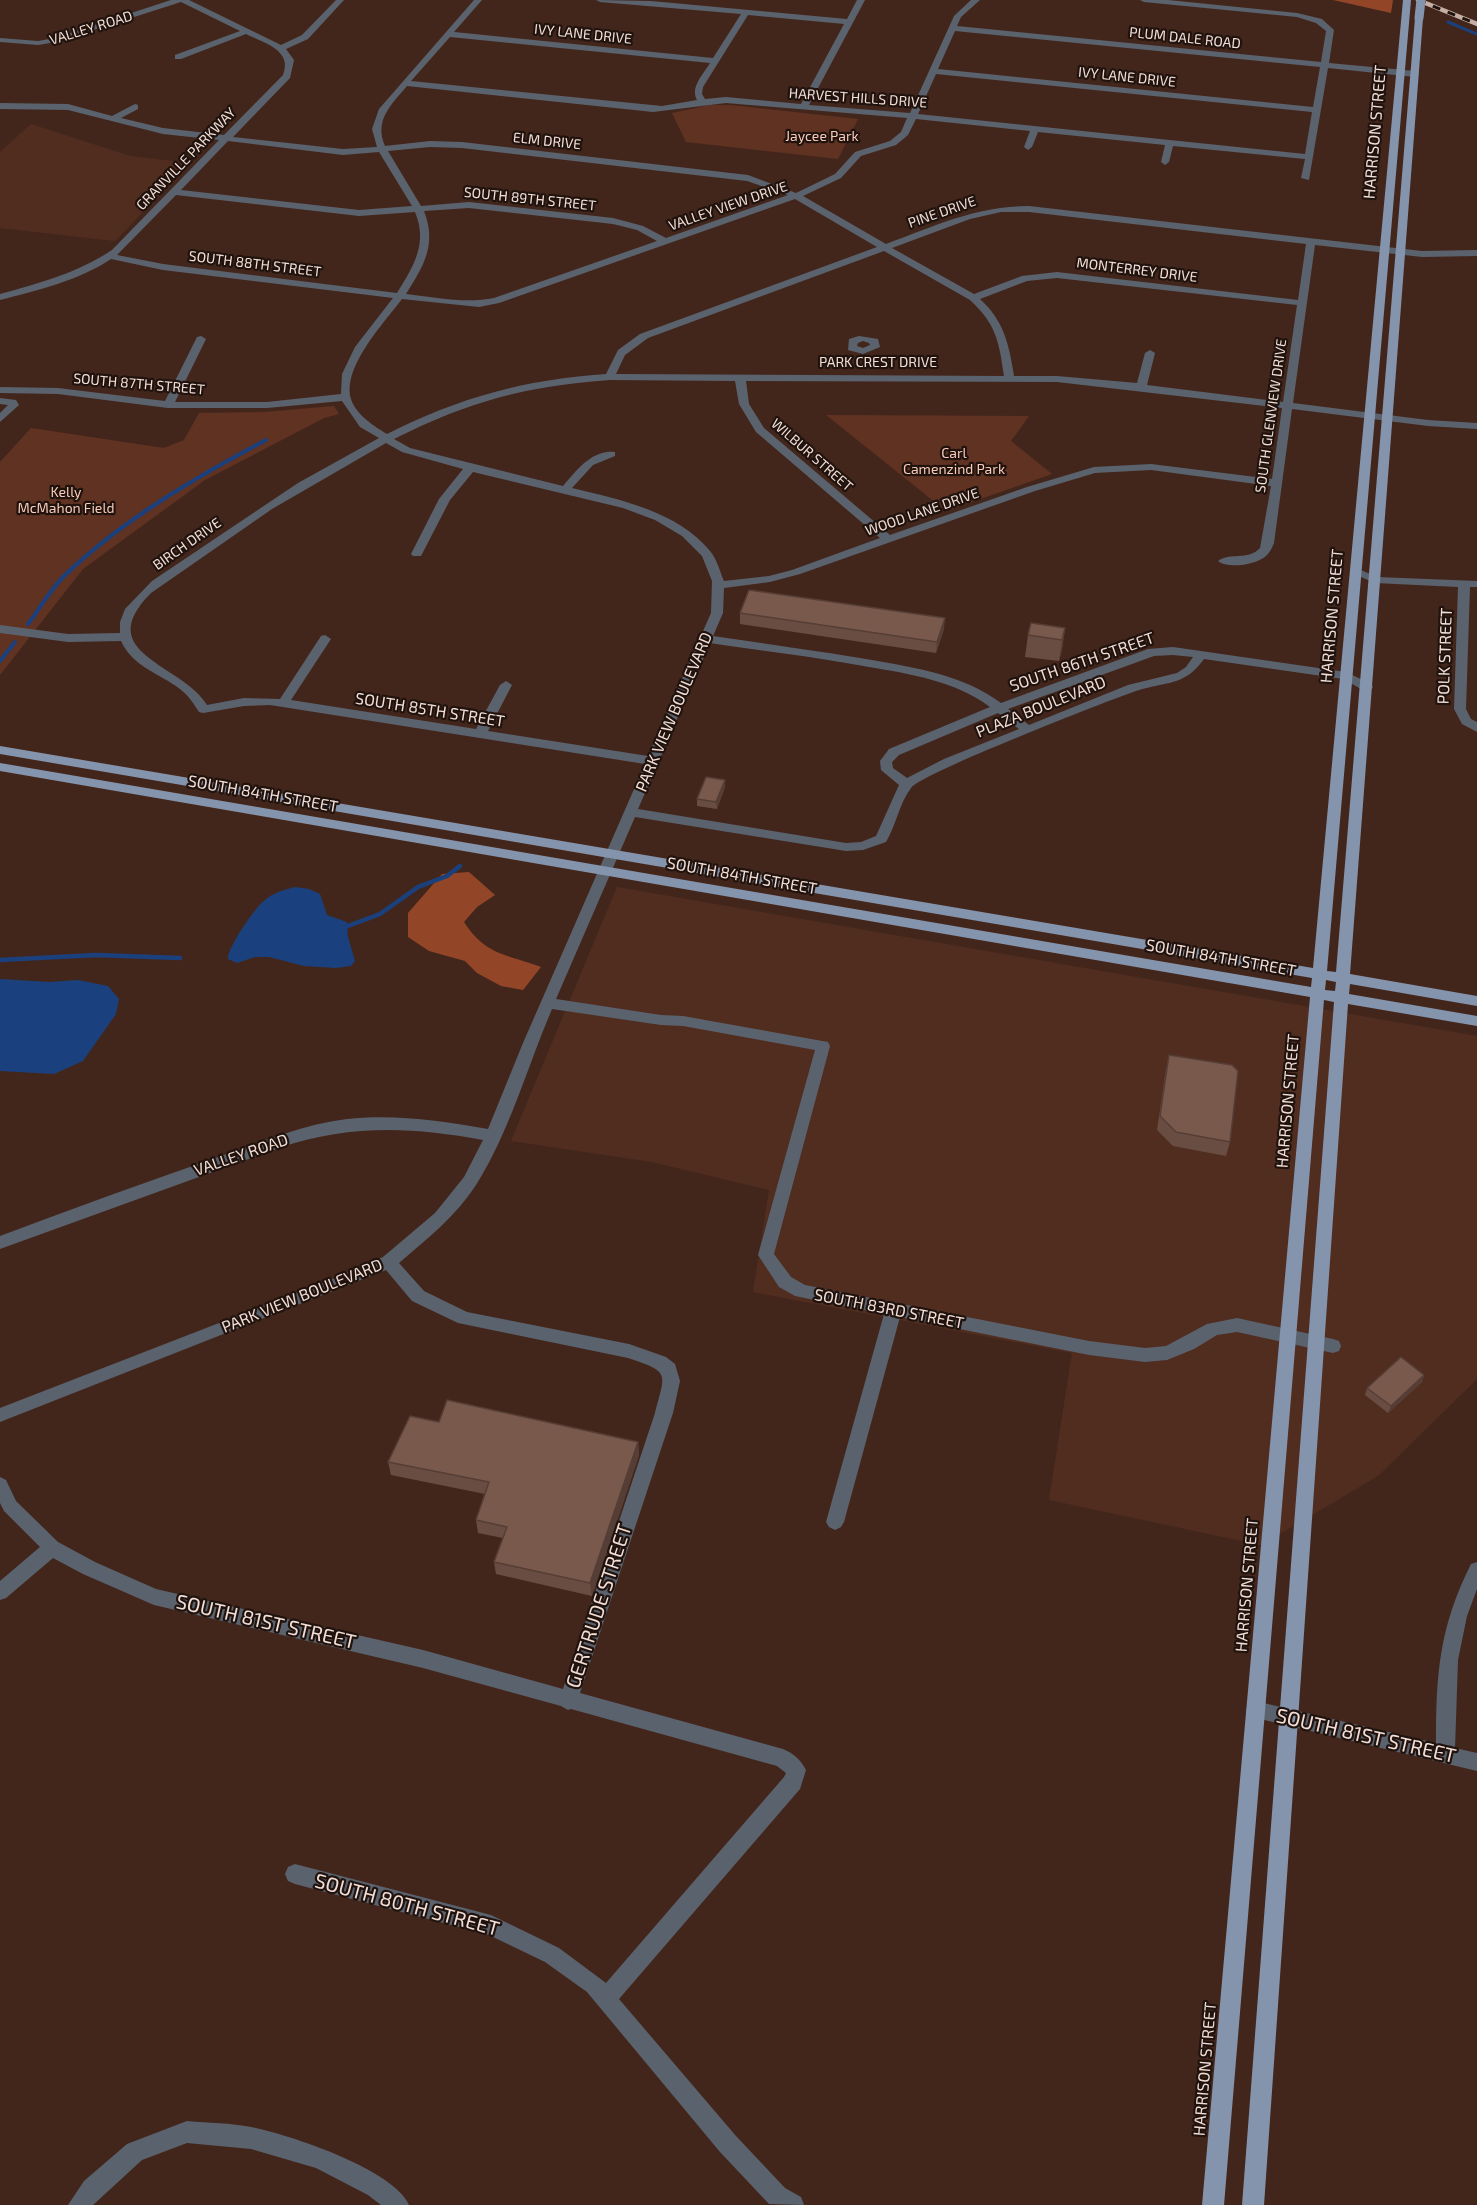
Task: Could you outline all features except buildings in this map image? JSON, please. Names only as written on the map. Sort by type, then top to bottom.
[{"type":"main road","name":"HARRISON STREET","points":[[1213,2205],[1346,676],[1356,571],[1379,417],[1393,251],[1400,73],[1407,0]]},
{"type":"main road","name":"HARRISON STREET","points":[[1253,2205],[1289,1718],[1325,1344],[1343,979],[1375,580],[1379,417],[1393,251],[1415,74],[1421,0]]},
{"type":"main road","name":"SOUTH 84TH STREET","points":[[0,750],[1477,1001]]},
{"type":"main road","name":"SOUTH 84TH STREET","points":[[0,767],[1477,1021]]},
{"type":"street","points":[[181,0],[280,48],[305,37],[340,0]]},
{"type":"street","name":"VALLEY ROAD","points":[[0,40],[60,43],[181,0]]},
{"type":"street","points":[[478,0],[387,104],[377,123],[377,136],[418,208],[426,233],[424,253],[416,271],[356,352],[347,376],[346,397],[351,411],[386,441],[406,450],[633,508],[677,528],[694,541],[706,555],[716,572],[720,585]]},
{"type":"street","points":[[600,0],[849,22]]},
{"type":"street","points":[[803,108],[861,0]]},
{"type":"street","name":"VALLEY VIEW DRIVE","points":[[398,296],[464,304],[491,302],[796,196],[832,180],[860,153],[898,141],[905,133],[958,16],[976,0]]},
{"type":"street","points":[[1144,0],[1283,13],[1318,21],[1330,30],[1306,178]]},
{"type":"street","points":[[702,102],[698,89],[746,12]]},
{"type":"street","name":"PLUM DALE ROAD","points":[[952,28],[1415,74]]},
{"type":"street","points":[[178,57],[247,31]]},
{"type":"street","name":"IVY LANE DRIVE","points":[[448,34],[715,61]]},
{"type":"street","name":"GRANVILLE PARKWAY","points":[[0,297],[64,279],[110,256],[287,76],[291,61],[288,54],[280,48]]},
{"type":"street","name":"IVY LANE DRIVE","points":[[934,71],[1317,110]]},
{"type":"street","name":"HARVEST HILLS DRIVE","points":[[405,83],[653,109],[727,100],[913,116],[1308,157]]},
{"type":"street","name":"ELM DRIVE","points":[[0,106],[63,106],[163,131],[349,152],[430,144],[462,145],[748,177],[766,182],[796,196],[973,298],[990,313],[998,324],[1009,378]]},
{"type":"street","points":[[112,119],[135,107]]},
{"type":"street","points":[[1028,147],[1035,128]]},
{"type":"street","points":[[1165,162],[1170,142]]},
{"type":"street","name":"SOUTH 89TH STREET","points":[[173,192],[351,213],[469,205],[613,221],[646,230],[666,242]]},
{"type":"street","name":"PINE DRIVE","points":[[610,377],[618,354],[644,336],[975,214],[1010,208],[1393,251],[1436,255],[1477,253]]},
{"type":"street","name":"SOUTH GLENVIEW DRIVE","points":[[1224,561],[1256,558],[1266,550],[1311,241]]},
{"type":"street","name":"SOUTH 88TH STREET","points":[[110,256],[163,267],[398,296]]},
{"type":"street","name":"MONTERREY DRIVE","points":[[973,298],[1025,278],[1057,275],[1302,303]]},
{"type":"street","points":[[168,405],[180,387],[189,360],[201,339]]},
{"type":"street","points":[[863,351],[865,377]]},
{"type":"street","points":[[1141,387],[1150,353]]},
{"type":"street","name":"PARK CREST DRIVE","points":[[386,441],[443,412],[482,398],[515,389],[610,377],[1009,378],[1098,382],[1379,417]]},
{"type":"street","name":"WILBUR STREET","points":[[740,377],[744,404],[760,430],[889,540]]},
{"type":"street","name":"SOUTH 87TH STREET","points":[[0,390],[58,391],[168,405],[267,405],[346,397]]},
{"type":"street","points":[[0,402],[12,402],[14,405],[0,419]]},
{"type":"street","points":[[1379,417],[1477,426]]},
{"type":"street","name":"BIRCH DRIVE","points":[[125,637],[125,623],[130,610],[140,598],[160,582],[280,500],[386,441]]},
{"type":"street","points":[[565,490],[589,463],[611,454]]},
{"type":"street","name":"WOOD LANE DRIVE","points":[[720,585],[770,579],[889,540],[1031,489],[1102,468],[1151,467],[1276,483]]},
{"type":"street","points":[[417,554],[445,500],[470,468]]},
{"type":"street","points":[[1356,571],[1375,580],[1471,584]]},
{"type":"street","name":"POLK STREET","points":[[1471,584],[1460,709],[1462,717],[1474,726]]},
{"type":"street","name":"PARK VIEW BOULEVARD","points":[[0,1415],[341,1283],[389,1262],[441,1217],[470,1181],[493,1136],[548,1002],[717,613],[720,585]]},
{"type":"street","points":[[0,628],[68,638],[125,637]]},
{"type":"street","name":"SOUTH 85TH STREET","points":[[125,637],[136,655],[190,691],[203,709],[253,701],[283,703],[653,761]]},
{"type":"street","points":[[283,703],[325,639]]},
{"type":"street","name":"SOUTH 86TH STREET","points":[[706,639],[846,659],[935,675],[971,690],[999,708],[1152,652],[1173,651],[1201,654],[1346,676],[1367,687]]},
{"type":"street","name":"PLAZA BOULEVARD","points":[[906,784],[949,762],[1132,688],[1176,678],[1190,670],[1201,654]]},
{"type":"street","points":[[480,734],[507,685]]},
{"type":"street","points":[[631,812],[801,841],[846,847],[863,846],[881,839],[906,784],[887,770],[886,761],[894,752],[999,708],[1028,730]]},
{"type":"street","name":"SOUTH 83RD STREET","points":[[548,1002],[661,1020],[683,1021],[824,1046],[766,1255],[785,1282],[801,1291],[1089,1348],[1145,1355],[1167,1353],[1221,1326],[1237,1325],[1325,1344]]},
{"type":"street","name":"VALLEY ROAD","points":[[0,1243],[159,1182],[299,1135],[346,1125],[400,1124],[447,1128],[493,1136]]},
{"type":"street","name":"GERTRUDE STREET","points":[[389,1262],[418,1296],[464,1318],[629,1351],[660,1362],[669,1369],[672,1381],[664,1413],[568,1701],[783,1758],[796,1770],[793,1782],[606,1998]]},
{"type":"street","points":[[835,1522],[893,1311]]},
{"type":"street","name":"SOUTH 81ST STREET","points":[[0,1485],[10,1506],[52,1548],[89,1569],[154,1597],[423,1659],[568,1701]]},
{"type":"street","points":[[0,1592],[52,1548]]},
{"type":"street","points":[[1445,1754],[1446,1665],[1449,1642],[1455,1618],[1477,1570]]},
{"type":"street","name":"SOUTH 81ST STREET","points":[[1255,1710],[1477,1762]]},
{"type":"street","name":"SOUTH 80TH STREET","points":[[295,1874],[491,1924],[552,1955],[594,1984],[606,1998]]},
{"type":"street","points":[[606,1998],[728,2144],[777,2196],[793,2205]]},
{"type":"street","points":[[79,2205],[92,2189],[135,2152],[187,2132],[251,2138],[319,2158],[376,2187],[398,2205]]},
{"type":"shaded area","points":[[1333,0],[1393,0],[1391,13]]},
{"type":"shaded area","points":[[31,124],[130,156],[190,163],[115,241],[0,228],[0,152]]},
{"type":"shaded area","points":[[469,872],[495,895],[477,907],[464,922],[472,933],[489,948],[541,967],[523,990],[501,986],[477,973],[465,961],[429,951],[408,937],[408,913],[442,874]]},
{"type":"shaded area","points":[[617,887],[1477,1036],[1477,1379],[1378,1476],[1261,1545],[1049,1500],[1072,1353],[753,1292],[769,1190],[652,1162],[511,1141]]},
{"type":"green space","name":"Jaycee Park","points":[[710,105],[730,105],[858,119],[838,159],[686,142],[672,113]]},
{"type":"green space","name":"Kelly McMahon Field","points":[[334,406],[339,414],[324,418],[205,480],[83,569],[0,675],[0,462],[31,428],[164,448],[184,440],[199,413],[264,412]]},
{"type":"green space","name":"Carl Camenzind Park","points":[[826,415],[1029,416],[1011,441],[1052,474],[946,511]]},
{"type":"water","points":[[295,887],[309,889],[320,894],[327,915],[347,922],[348,937],[355,961],[351,966],[336,968],[304,966],[269,957],[255,957],[237,963],[228,959],[237,937],[261,904],[276,893]]},
{"type":"water","points":[[0,979],[49,982],[78,980],[108,986],[119,999],[116,1014],[83,1061],[54,1074],[0,1071]]},
{"type":"waterway","points":[[1448,22],[1477,34]]},
{"type":"waterway","points":[[28,624],[64,576],[110,537],[160,501],[266,440]]},
{"type":"waterway","points":[[0,661],[15,642]]},
{"type":"waterway","points":[[348,926],[380,914],[418,887],[447,876],[460,866]]},
{"type":"waterway","points":[[0,960],[96,955],[180,958]]},
{"type":"railway","points":[[1418,0],[1477,24]]}]
